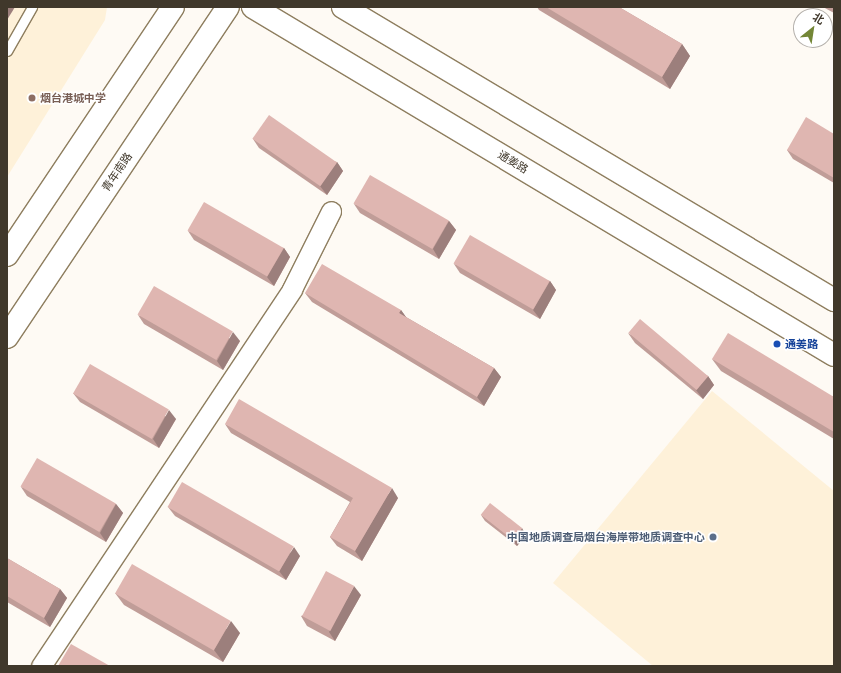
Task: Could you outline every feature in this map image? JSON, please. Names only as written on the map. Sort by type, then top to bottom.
[{"type":"street","points":[[7,255],[173,7]]},
{"type":"street","name":"青年南路","points":[[7,337],[228,7]]},
{"type":"street","name":"通姜路","points":[[253,7],[834,355]]},
{"type":"street","points":[[343,7],[834,300]]},
{"type":"street","points":[[41,666],[292,288],[331,211]]},
{"type":"lane","points":[[7,51],[32,7]]},
{"type":"shaded area","name":"烟台港城中学","points":[[7,7],[107,7],[105,20],[7,177]]},
{"type":"shaded area","name":"中国地质调查局烟台海岸带地质调查中心","points":[[712,391],[834,491],[834,666],[653,666],[553,583]]},
{"type":"building","points":[[546,7],[619,7],[682,44],[662,77]]},
{"type":"building","points":[[269,115],[337,163],[320,186],[252,139]]},
{"type":"building","points":[[806,117],[834,134],[834,178],[787,150]]},
{"type":"building","points":[[370,175],[449,220],[432,249],[354,204]]},
{"type":"building","points":[[204,202],[284,248],[267,277],[188,231]]},
{"type":"building","points":[[470,235],[550,281],[533,310],[454,264]]},
{"type":"building","points":[[322,264],[401,310],[399,313],[494,368],[477,397],[305,293]]},
{"type":"building","points":[[154,286],[233,332],[216,360],[138,315]]},
{"type":"building","points":[[640,319],[708,376],[697,390],[628,333]]},
{"type":"building","points":[[728,333],[834,397],[834,432],[712,359]]},
{"type":"building","points":[[90,364],[169,410],[152,439],[73,393]]},
{"type":"building","points":[[239,399],[392,488],[355,551],[330,537],[353,498],[225,424]]},
{"type":"building","points":[[37,458],[116,504],[99,532],[20,487]]},
{"type":"building","points":[[182,482],[294,546],[279,572],[167,507]]},
{"type":"building","points":[[490,503],[522,528],[513,540],[481,515]]},
{"type":"building","points":[[7,558],[60,589],[44,618],[7,596]]},
{"type":"building","points":[[132,564],[231,621],[214,650],[115,593]]},
{"type":"building","points":[[326,571],[354,586],[330,631],[302,616]]},
{"type":"building","points":[[71,644],[110,666],[58,666]]},
{"type":"place","name":"烟台港城中学","points":[[32,98]]},
{"type":"place","name":"通姜路","points":[[777,344]]},
{"type":"place","name":"中国地质调查局烟台海岸带地质调查中心","points":[[713,537]]}]
